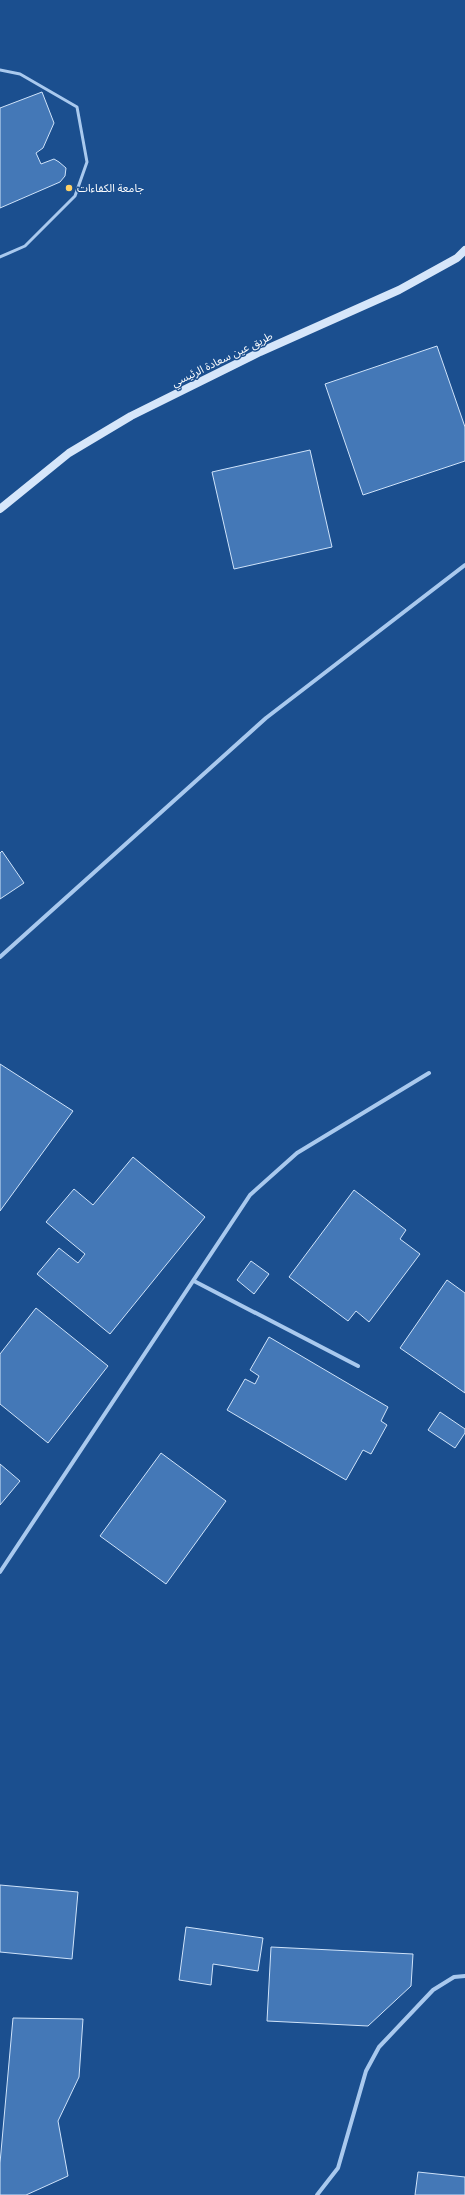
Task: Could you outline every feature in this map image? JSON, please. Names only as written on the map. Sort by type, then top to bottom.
[{"type":"street","name":"طريق عين سعادة الرئيسي","points":[[0,509],[69,453],[131,416],[260,352],[399,290],[457,258],[465,250]]},
{"type":"street","points":[[0,957],[266,718],[465,565]]},
{"type":"street","points":[[0,1572],[250,1195],[297,1153],[429,1073]]},
{"type":"street","points":[[194,1281],[358,1366]]},
{"type":"street","points":[[318,2195],[338,2168],[366,2071],[379,2047],[433,1990],[454,1978],[465,1976]]},
{"type":"lane","points":[[0,70],[20,74],[77,107],[87,162],[75,196],[25,246],[0,257]]},
{"type":"building","points":[[42,92],[54,123],[43,148],[36,153],[41,164],[54,159],[59,162],[66,168],[65,176],[60,182],[0,208],[0,108]]},
{"type":"building","points":[[437,346],[465,427],[465,461],[363,495],[325,384]]},
{"type":"building","points":[[310,450],[332,547],[234,569],[212,472]]},
{"type":"building","points":[[2,851],[24,883],[0,899],[0,853]]},
{"type":"building","points":[[0,1064],[73,1111],[0,1211]]},
{"type":"building","points":[[133,1157],[205,1217],[110,1334],[37,1274],[59,1248],[78,1263],[85,1254],[46,1222],[74,1189],[93,1205]]},
{"type":"building","points":[[354,1190],[406,1230],[400,1239],[420,1254],[369,1322],[356,1311],[348,1321],[289,1277]]},
{"type":"building","points":[[251,1261],[269,1274],[254,1294],[237,1280]]},
{"type":"building","points":[[447,1280],[465,1293],[465,1393],[400,1348]]},
{"type":"building","points":[[36,1308],[108,1366],[48,1443],[0,1404],[0,1354]]},
{"type":"building","points":[[269,1337],[388,1407],[381,1421],[387,1425],[371,1454],[363,1450],[346,1480],[227,1410],[245,1379],[255,1384],[259,1376],[250,1370]]},
{"type":"building","points":[[440,1412],[465,1429],[465,1433],[455,1448],[428,1430]]},
{"type":"building","points":[[161,1453],[226,1501],[166,1584],[100,1536]]},
{"type":"building","points":[[0,1464],[20,1481],[0,1505]]},
{"type":"building","points":[[0,1885],[78,1892],[72,1959],[0,1952]]},
{"type":"building","points":[[186,1927],[263,1938],[258,1971],[213,1964],[211,1985],[179,1980]]},
{"type":"building","points":[[271,1947],[413,1954],[411,1986],[368,2026],[267,2021]]},
{"type":"building","points":[[13,2018],[83,2019],[79,2077],[58,2121],[68,2176],[26,2195],[0,2195],[0,2163]]},
{"type":"building","points":[[418,2172],[465,2177],[465,2195],[415,2195]]},
{"type":"place","name":"جامعة الكفاءات","points":[[69,188]]}]
